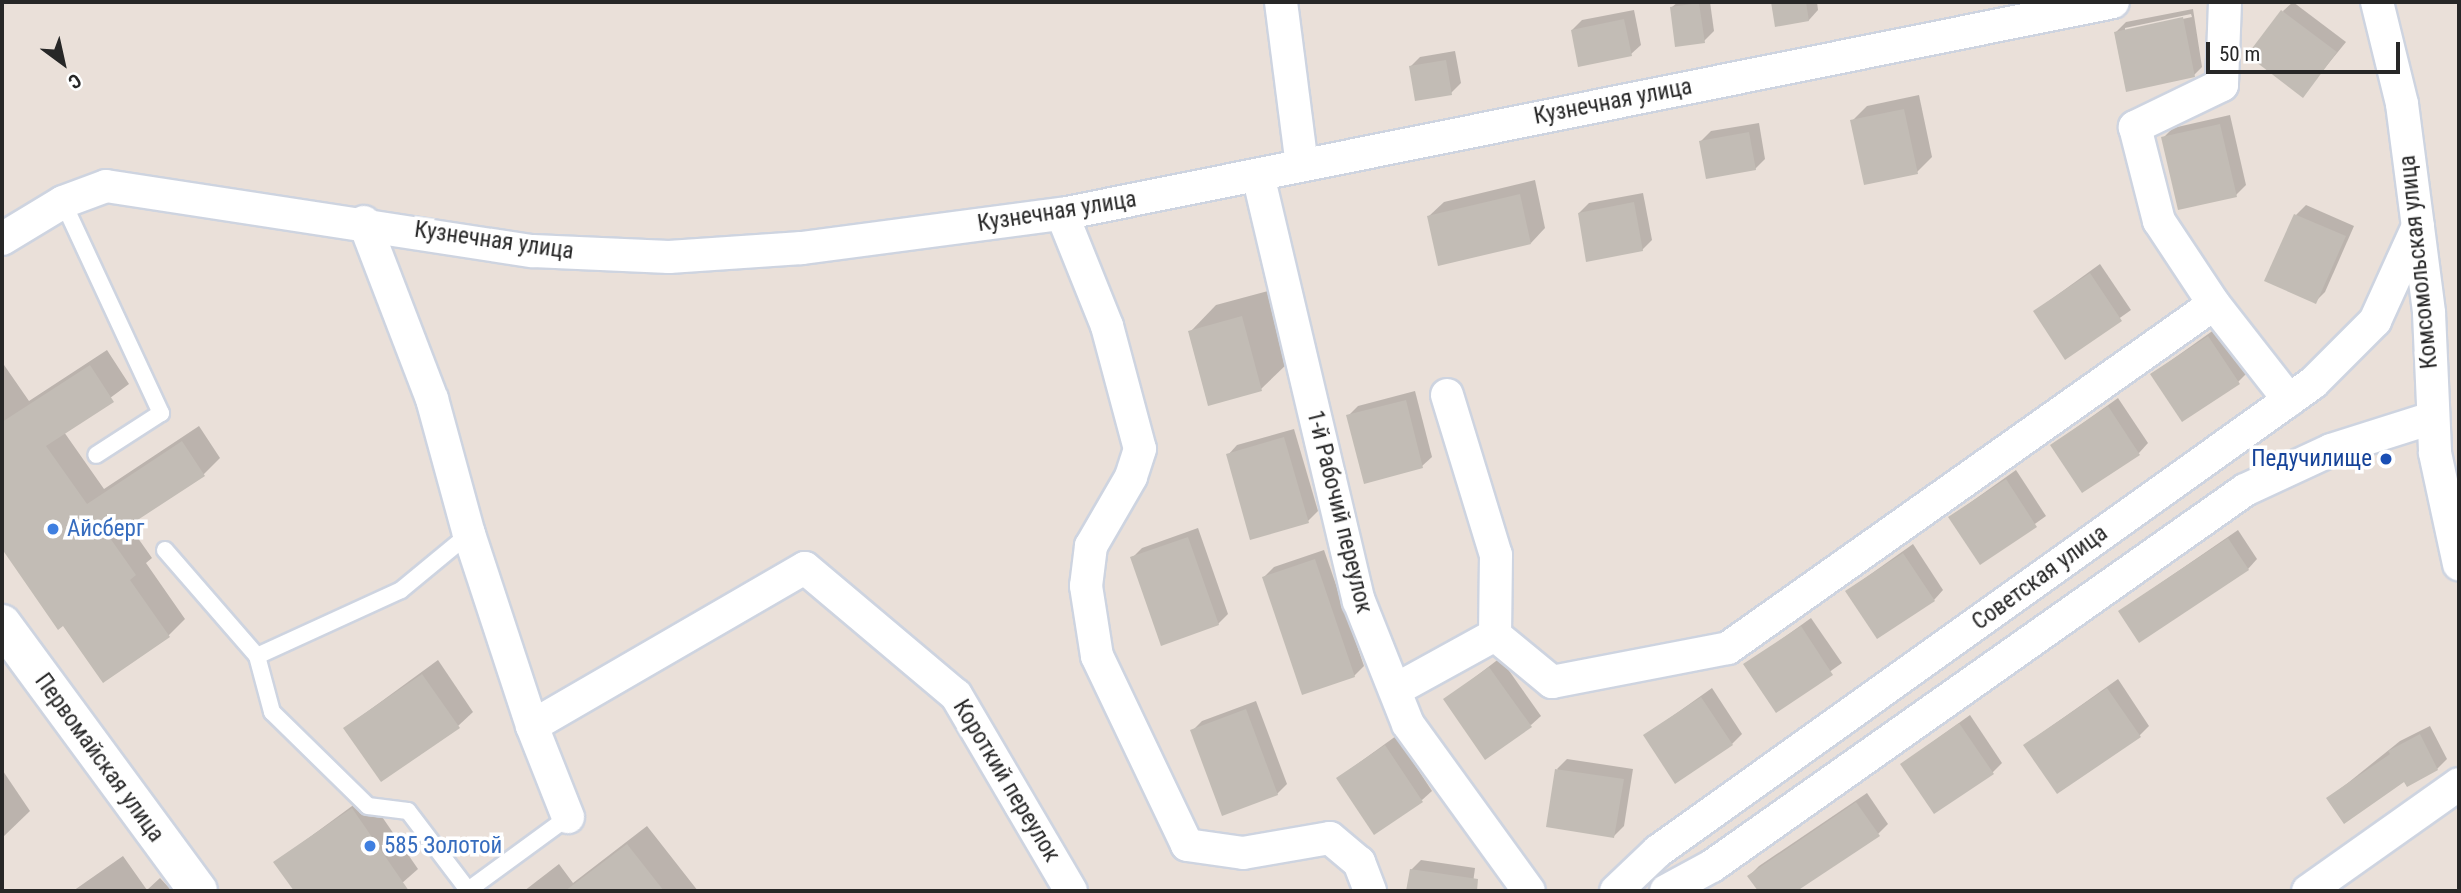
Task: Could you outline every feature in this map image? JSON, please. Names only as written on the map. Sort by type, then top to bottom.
[{"type":"main road","name":"Первомайская улица","points":[[4,632],[198,891]]},
{"type":"street","points":[[1281,2],[1302,165]]},
{"type":"street","name":"Кузнечная улица","points":[[2,239],[63,202],[106,186],[364,222],[533,251],[669,257],[802,248],[1062,214],[2113,2]]},
{"type":"street","points":[[2225,2],[2222,85],[2135,127],[2159,221],[2214,304],[2289,400]]},
{"type":"street","name":"Комсомольская улица","points":[[2377,2],[2402,104],[2429,313],[2432,418],[2447,451],[2459,564]]},
{"type":"street","name":"1-й Рабочий переулок","points":[[1258,175],[1359,601],[1408,724],[1529,891]]},
{"type":"street","points":[[1062,214],[1107,326],[1140,449],[1131,477],[1091,546],[1086,586],[1097,656],[1186,845],[1243,853],[1330,838],[1359,862],[1370,891]]},
{"type":"street","points":[[364,222],[432,398],[469,534],[532,726],[568,817]]},
{"type":"street","name":"Советская улица","points":[[1616,891],[1658,851],[2289,400],[2375,321],[2418,226]]},
{"type":"street","points":[[1495,635],[1552,682],[1728,648],[2214,304]]},
{"type":"street","points":[[1447,395],[1496,555],[1495,635]]},
{"type":"street","name":"Советская улица","points":[[1666,891],[1712,866],[2245,490],[2331,450],[2432,418]]},
{"type":"street","name":"Короткий переулок","points":[[532,726],[805,568],[956,695],[1071,891]]},
{"type":"street","points":[[1395,690],[1495,635]]},
{"type":"street","points":[[2308,891],[2459,784]]},
{"type":"lane","points":[[63,202],[161,413],[96,455]]},
{"type":"lane","points":[[257,656],[401,590],[469,534]]},
{"type":"lane","points":[[165,550],[257,656],[272,712],[368,806],[408,811],[467,891],[568,817]]},
{"type":"building","points":[[1771,2],[1806,2],[1809,21],[1775,27]]},
{"type":"building","points":[[1699,3],[1705,43],[1675,47],[1670,7]]},
{"type":"building","points":[[2281,10],[2337,52],[2303,98],[2247,55]]},
{"type":"building","points":[[2183,17],[2195,77],[2126,92],[2114,32]]},
{"type":"building","points":[[1624,19],[1632,56],[1578,67],[1571,30]]},
{"type":"building","points":[[1446,60],[1452,95],[1415,101],[1409,66]]},
{"type":"building","points":[[1904,109],[1918,174],[1864,185],[1850,120]]},
{"type":"building","points":[[2220,124],[2237,197],[2178,210],[2161,137]]},
{"type":"building","points":[[1749,132],[1756,170],[1706,179],[1699,141]]},
{"type":"building","points":[[1520,194],[1531,244],[1438,266],[1427,216]]},
{"type":"building","points":[[1634,202],[1643,251],[1586,262],[1578,213]]},
{"type":"building","points":[[2294,214],[2346,236],[2316,304],[2264,281]]},
{"type":"building","points":[[2090,273],[2122,321],[2065,360],[2033,311]]},
{"type":"building","points":[[1242,316],[1262,391],[1208,406],[1188,331]]},
{"type":"building","points":[[2208,336],[2240,384],[2182,422],[2150,374]]},
{"type":"building","points":[[90,365],[114,402],[46,446],[87,504],[182,441],[205,476],[110,538],[136,575],[130,580],[170,637],[103,683],[63,626],[58,630],[2,549],[2,422]]},
{"type":"building","points":[[1406,400],[1423,468],[1364,484],[1346,415]]},
{"type":"building","points":[[2108,406],[2140,455],[2082,493],[2050,445]]},
{"type":"building","points":[[1284,437],[1309,523],[1250,540],[1226,454]]},
{"type":"building","points":[[2006,479],[2037,527],[1980,565],[1948,517]]},
{"type":"building","points":[[1188,537],[1219,625],[1161,646],[1130,557]]},
{"type":"building","points":[[2228,538],[2249,570],[2139,643],[2118,611]]},
{"type":"building","points":[[1903,553],[1935,601],[1877,639],[1845,591]]},
{"type":"building","points":[[1315,559],[1355,677],[1302,695],[1262,577]]},
{"type":"building","points":[[1801,626],[1833,675],[1776,713],[1743,664]]},
{"type":"building","points":[[1489,667],[1532,727],[1485,760],[1443,699]]},
{"type":"building","points":[[422,674],[460,728],[381,782],[343,728]]},
{"type":"building","points":[[2107,688],[2141,737],[2057,794],[2023,745]]},
{"type":"building","points":[[1701,697],[1733,745],[1675,784],[1643,735]]},
{"type":"building","points":[[1246,709],[1278,795],[1222,816],[1190,730]]},
{"type":"building","points":[[1959,723],[1994,774],[1934,814],[1900,764]]},
{"type":"building","points":[[2420,734],[2438,770],[2407,787],[2404,782],[2344,824],[2326,798],[2390,754],[2388,751]]},
{"type":"building","points":[[1385,745],[1423,802],[1374,835],[1336,778]]},
{"type":"building","points":[[1555,769],[1624,779],[1614,838],[1546,827]]},
{"type":"building","points":[[1856,802],[1880,836],[1797,891],[1758,891],[1747,876]]},
{"type":"building","points":[[352,808],[409,891],[294,891],[273,862]]},
{"type":"building","points":[[627,844],[664,891],[565,891]]},
{"type":"building","points":[[1410,869],[1478,879],[1477,891],[1406,891]]},
{"type":"place","name":"Педучилище","points":[[2386,459]]},
{"type":"place","name":"Айсберг","points":[[53,529]]},
{"type":"place","name":"585 Золотой","points":[[370,846]]}]
